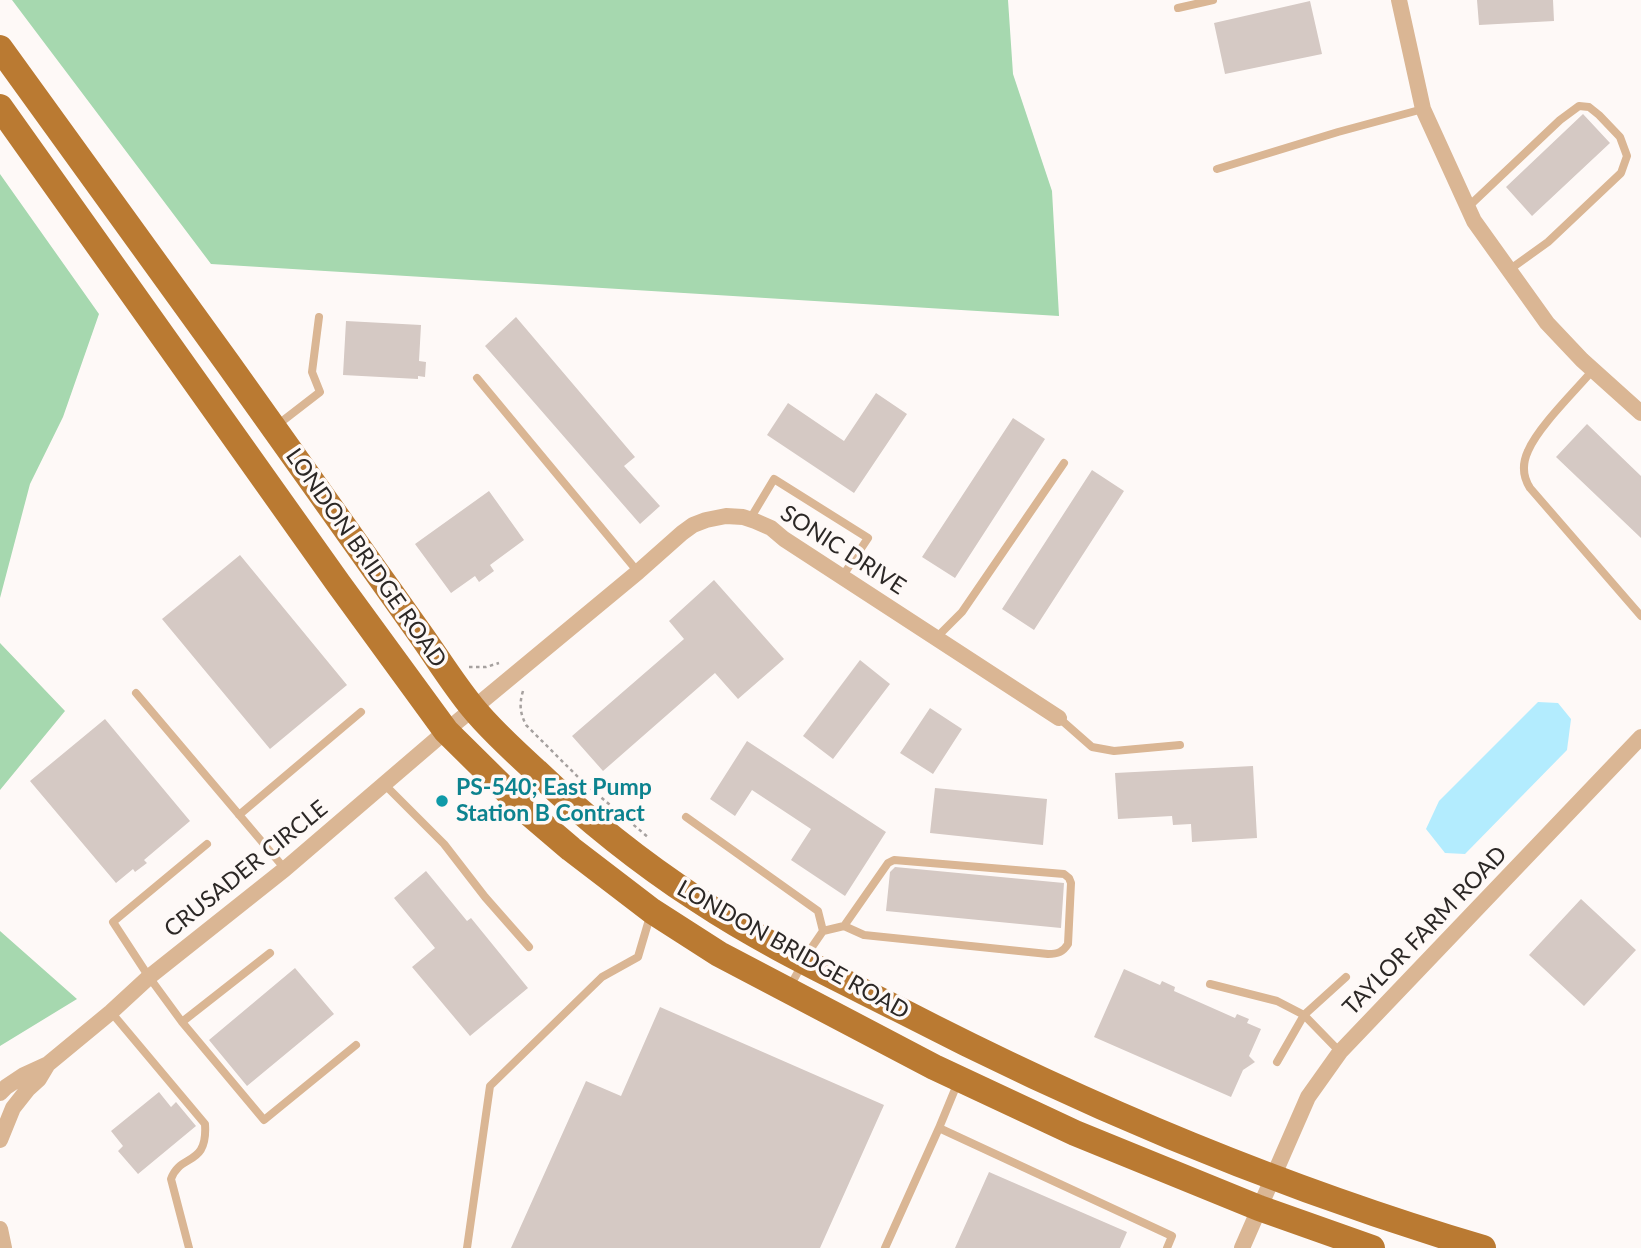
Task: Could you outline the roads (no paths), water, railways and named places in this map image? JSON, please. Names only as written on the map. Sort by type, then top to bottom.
[{"type":"main road","name":"LONDON BRIDGE ROAD","points":[[0,48],[473,709],[596,826],[701,902],[804,960],[1049,1084],[1273,1178],[1483,1248]]},
{"type":"main road","points":[[6,116],[39,102]]},
{"type":"main road","name":"LONDON BRIDGE ROAD","points":[[6,116],[446,731],[530,814],[571,849],[652,911],[719,954],[960,1079],[1075,1133],[1296,1223],[1372,1248]]},
{"type":"street","points":[[1399,0],[1423,109],[1474,221],[1547,323],[1593,370],[1641,413]]},
{"type":"street","name":"SONIC DRIVE","points":[[473,709],[682,533],[693,525],[726,516],[750,519],[771,528],[1059,718]]},
{"type":"street","name":"CRUSADER CIRCLE","points":[[2,1089],[48,1064],[149,977],[285,869],[473,709]]},
{"type":"street","name":"TAYLOR FARM ROAD","points":[[1273,1178],[1308,1097],[1340,1052],[1641,737]]},
{"type":"street","name":"CRUSADER CIRCLE","points":[[0,1140],[13,1108],[39,1079],[48,1064]]},
{"type":"street","points":[[1242,1248],[1273,1178]]},
{"type":"street","points":[[0,1229],[4,1248]]},
{"type":"lane","points":[[1178,8],[1213,0]]},
{"type":"lane","points":[[1468,207],[1560,120],[1579,106],[1589,107],[1620,137],[1627,156],[1621,173],[1548,242],[1509,270]]},
{"type":"lane","points":[[1217,169],[1423,109]]},
{"type":"lane","points":[[274,428],[320,392],[312,372],[319,317]]},
{"type":"lane","points":[[1593,370],[1540,431],[1527,451],[1524,467],[1526,481],[1641,616]]},
{"type":"lane","points":[[477,378],[638,572]]},
{"type":"lane","points":[[936,638],[962,612],[1064,463]]},
{"type":"lane","points":[[750,519],[774,479],[868,538],[842,577]]},
{"type":"lane","points":[[136,693],[285,869]]},
{"type":"lane","points":[[239,815],[361,712]]},
{"type":"lane","points":[[1059,718],[1092,747],[1114,751],[1180,745]]},
{"type":"lane","points":[[384,784],[444,844],[485,897],[529,947]]},
{"type":"lane","points":[[686,817],[818,911],[823,931]]},
{"type":"lane","points":[[206,844],[113,922],[182,1022],[264,1120],[356,1045]]},
{"type":"lane","points":[[787,990],[823,931],[844,926],[864,935],[1056,954],[1068,944],[1071,883],[1064,874],[894,860],[888,863],[844,926]]},
{"type":"lane","points":[[467,1248],[490,1086],[602,977],[638,957],[652,911]]},
{"type":"lane","points":[[182,1022],[270,953]]},
{"type":"lane","points":[[1277,1062],[1304,1015],[1346,977]]},
{"type":"lane","points":[[1210,984],[1277,1001],[1304,1015],[1340,1052]]},
{"type":"lane","points":[[111,1012],[205,1124],[205,1145],[196,1156],[173,1173],[171,1179],[189,1248]]},
{"type":"lane","points":[[885,1248],[960,1079]]},
{"type":"lane","points":[[939,1128],[1172,1236],[1167,1248]]},
{"type":"water","points":[[1538,702],[1558,703],[1571,719],[1567,750],[1465,854],[1445,853],[1426,829],[1439,801]]},
{"type":"place","name":"PS-540; East Pump Station B Contract","points":[[442,801]]}]
